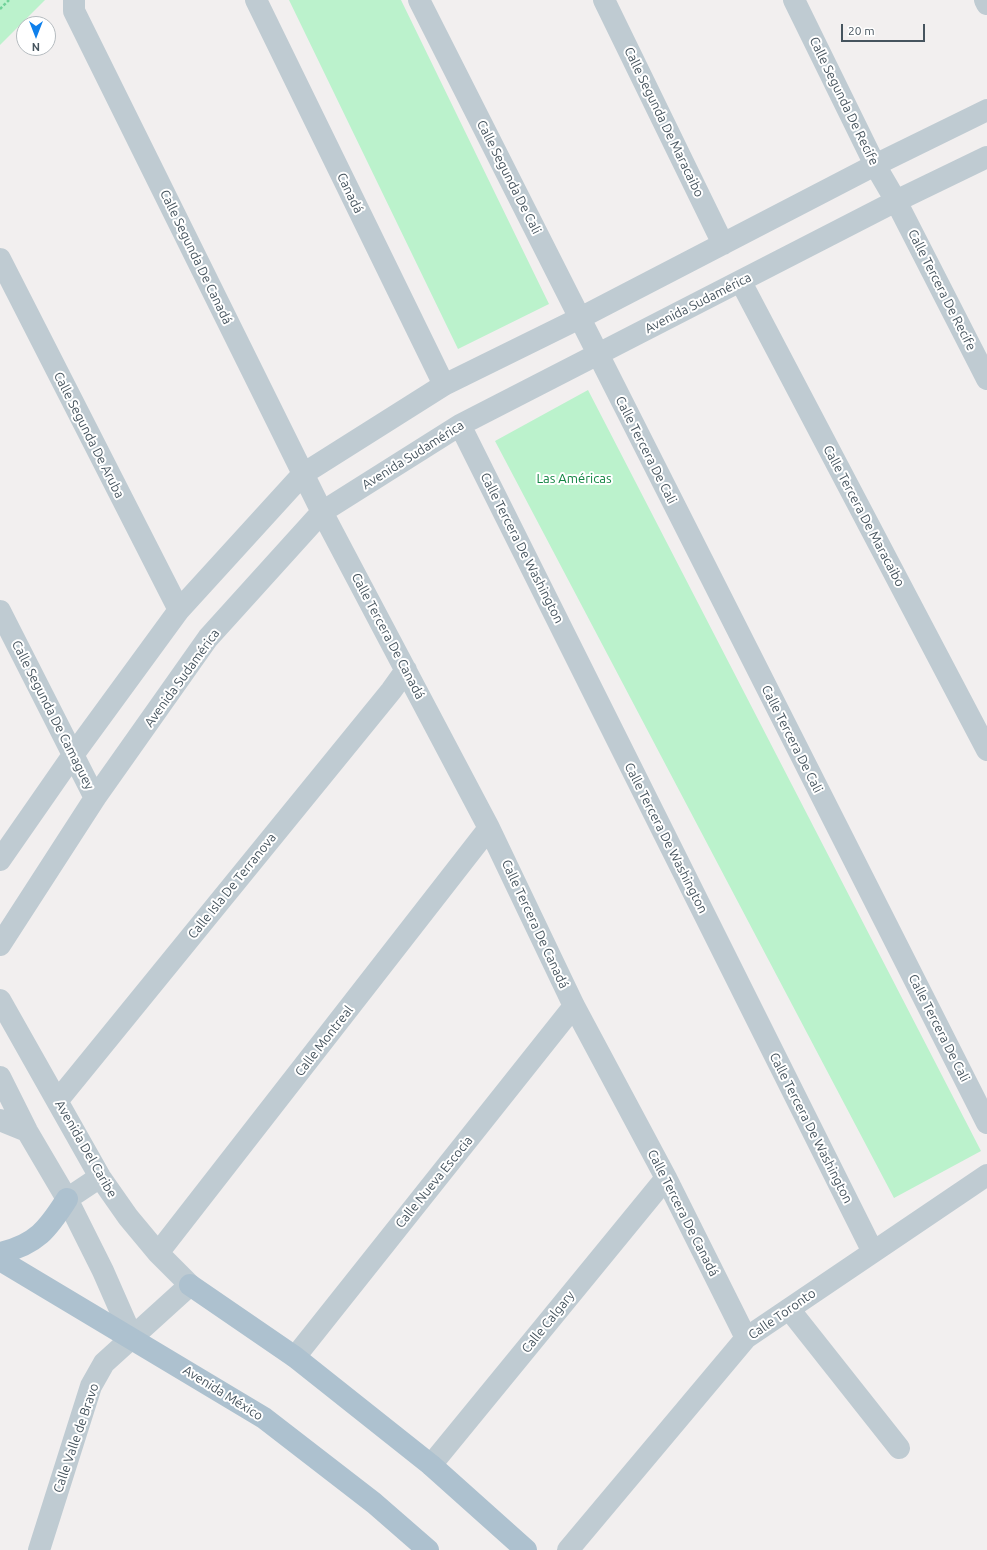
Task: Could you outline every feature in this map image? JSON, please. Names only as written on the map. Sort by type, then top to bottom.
[{"type":"main road","points":[[0,1253],[18,1249],[32,1242],[45,1231],[67,1199]]},
{"type":"main road","name":"Avenida México","points":[[0,1260],[132,1337],[264,1418],[374,1503],[428,1550]]},
{"type":"main road","points":[[190,1285],[295,1357],[431,1466],[526,1550]]},
{"type":"street","name":"Calle Segunda De Canadá","points":[[74,0],[74,11],[322,512]]},
{"type":"street","name":"Canadá","points":[[256,0],[444,385]]},
{"type":"street","name":"Calle Segunda De Cali","points":[[419,0],[598,355]]},
{"type":"street","name":"Calle Segunda De Maracaibo","points":[[604,0],[723,244]]},
{"type":"street","name":"Calle Segunda De Recife","points":[[794,0],[875,165],[896,201]]},
{"type":"street","points":[[985,0],[987,4]]},
{"type":"street","points":[[0,860],[73,755],[179,610],[303,474],[444,385],[580,318],[875,165],[987,110]]},
{"type":"street","name":"Avenida Sudamérica","points":[[0,945],[95,798],[208,638],[322,512],[460,424],[741,282],[896,201],[987,157]]},
{"type":"street","name":"Calle Tercera De Recife","points":[[896,201],[987,379]]},
{"type":"street","name":"Calle Segunda De Aruba","points":[[0,259],[179,610]]},
{"type":"street","name":"Calle Tercera De Maracaibo","points":[[741,282],[987,750]]},
{"type":"street","name":"Calle Tercera De Cali","points":[[598,355],[987,1123]]},
{"type":"street","name":"Calle Tercera De Washington","points":[[460,424],[873,1252]]},
{"type":"street","name":"Calle Tercera De Canadá","points":[[322,512],[490,828],[574,1006],[666,1178],[746,1338]]},
{"type":"street","name":"Calle Segunda De Camaguey","points":[[0,611],[95,798]]},
{"type":"street","name":"Calle Isla De Terranova","points":[[58,1100],[386,697],[406,670]]},
{"type":"street","name":"Calle Montreal","points":[[158,1253],[490,828]]},
{"type":"street","name":"Avenida Del Caribe","points":[[0,1000],[58,1100],[100,1177],[128,1217],[158,1253],[190,1285]]},
{"type":"street","name":"Calle Nueva Escocia","points":[[295,1357],[574,1006]]},
{"type":"street","points":[[0,1077],[27,1131],[67,1199],[103,1271],[132,1337]]},
{"type":"street","points":[[0,1120],[27,1131]]},
{"type":"street","name":"Calle Toronto","points":[[568,1550],[746,1338],[987,1175]]},
{"type":"street","points":[[67,1199],[100,1177]]},
{"type":"street","name":"Calle Calgary","points":[[431,1466],[666,1178]]},
{"type":"street","name":"Calle Valle de Bravo","points":[[39,1550],[91,1386],[104,1363],[190,1285]]},
{"type":"street","points":[[789,1309],[899,1448]]},
{"type":"path","points":[[0,9],[9,0]]},
{"type":"green space","points":[[0,0],[45,0],[29,16],[16,16],[16,29],[0,45]]},
{"type":"green space","points":[[289,0],[401,0],[549,304],[458,349]]},
{"type":"green space","name":"Las Américas","points":[[588,390],[981,1151],[894,1198],[495,441]]}]
